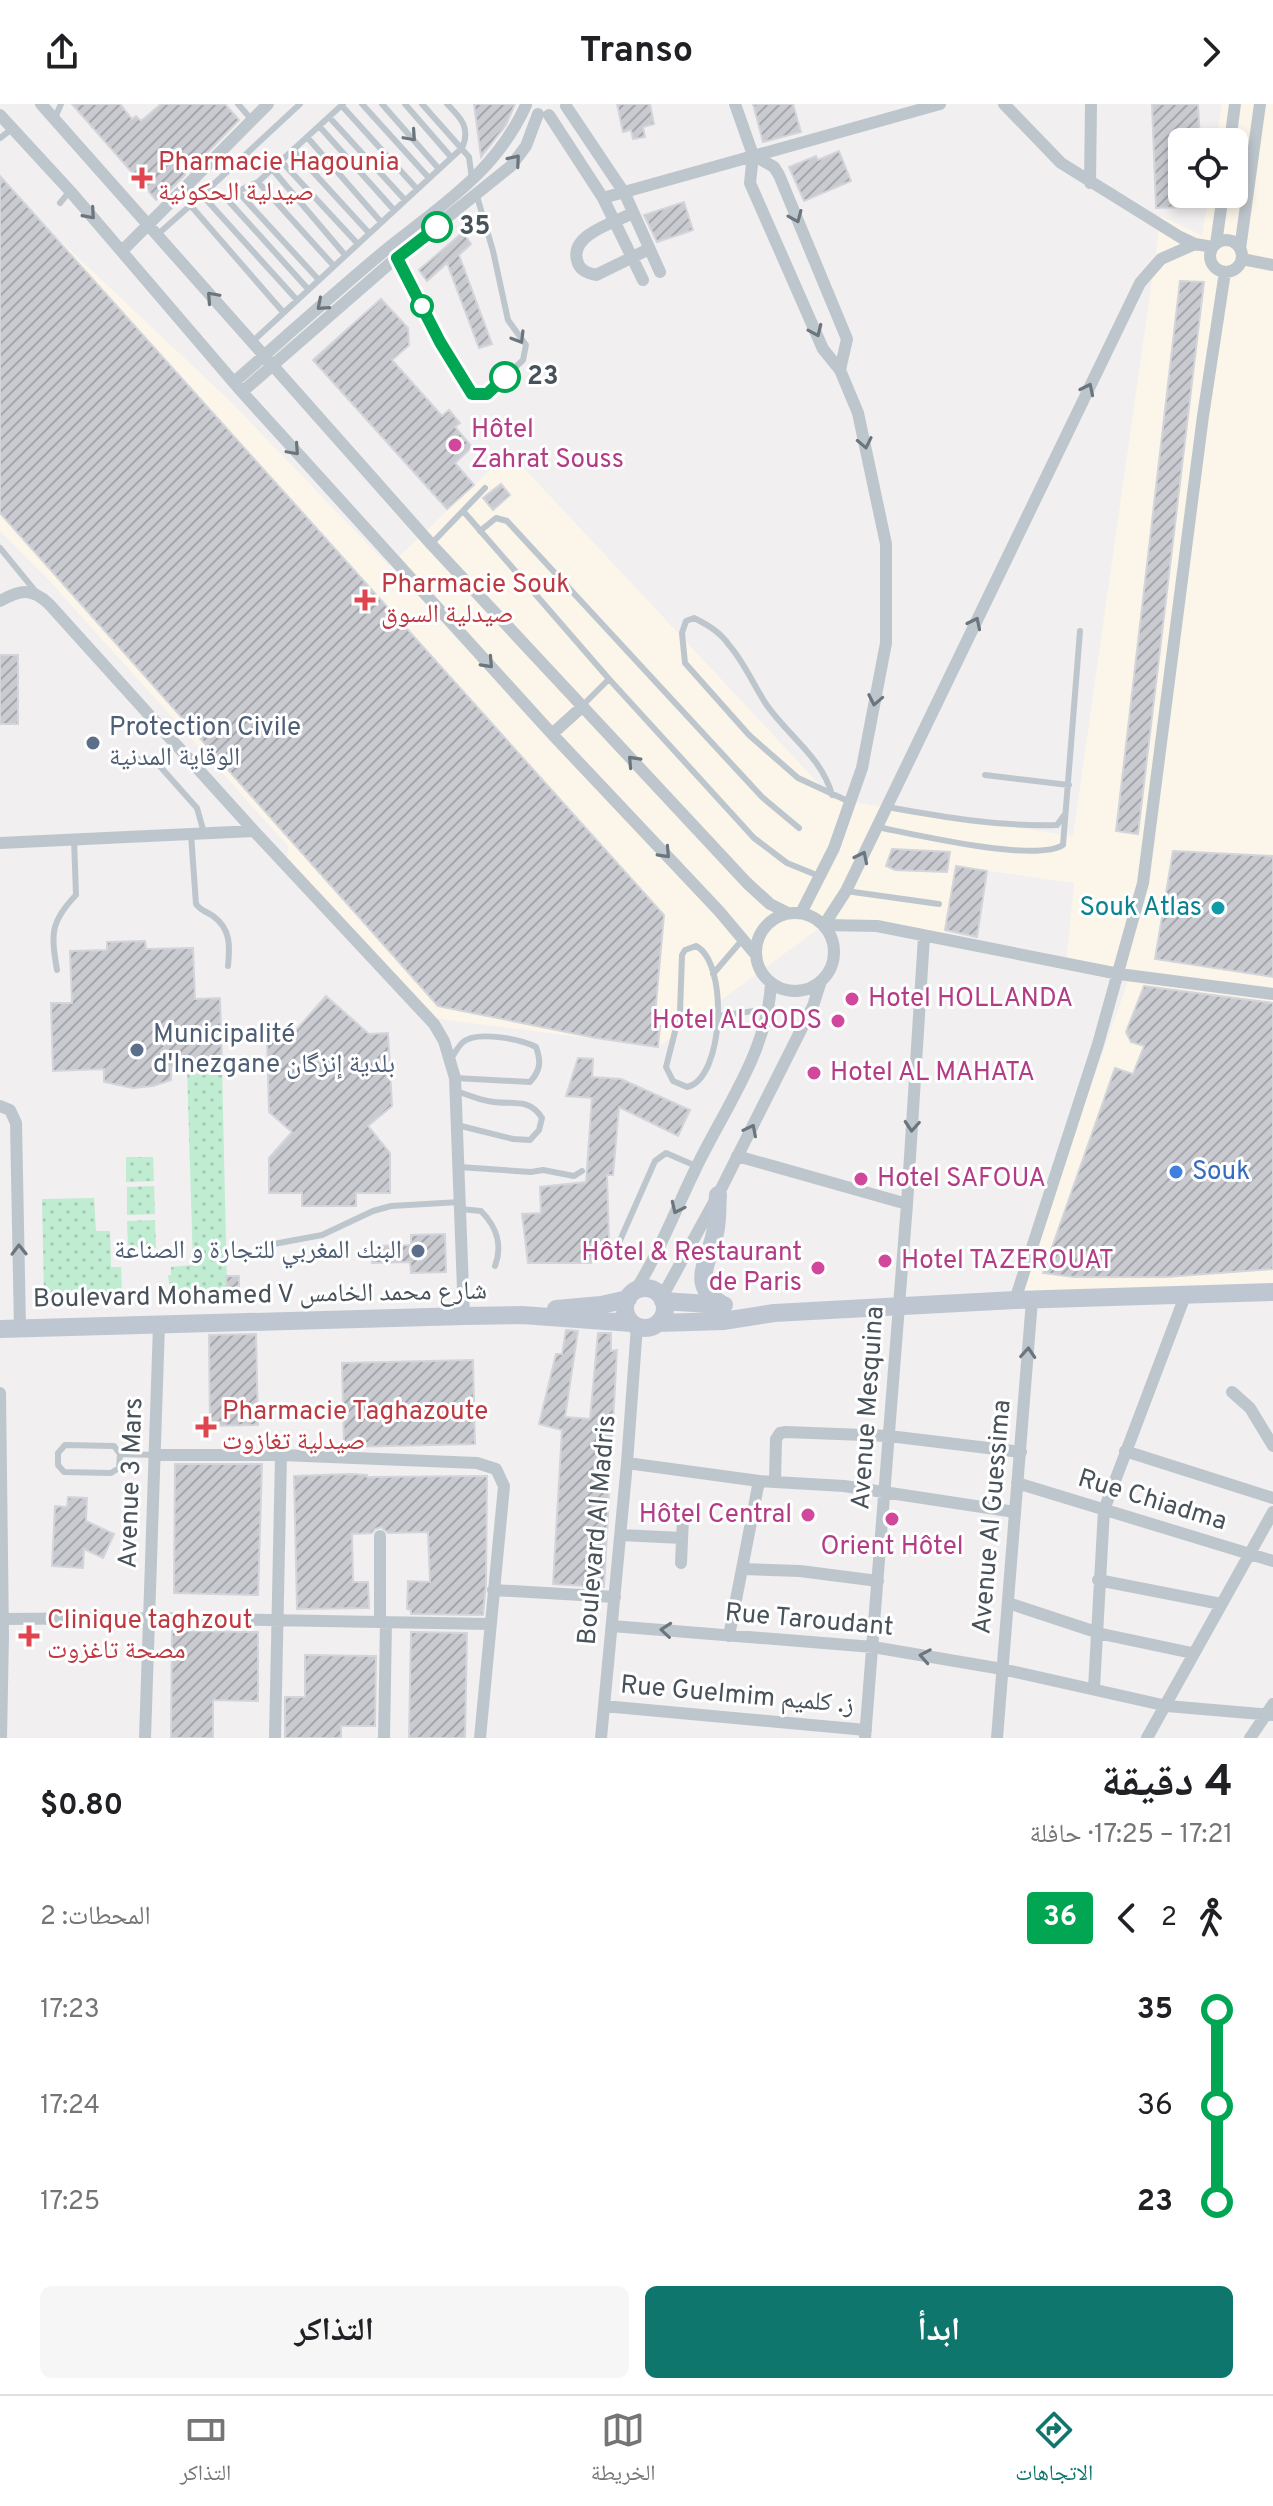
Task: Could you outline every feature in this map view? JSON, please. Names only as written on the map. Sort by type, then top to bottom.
[{"type":"street","points":[[41,104],[431,544],[747,883],[770,904],[813,917],[831,935],[833,960],[821,981],[813,1006],[662,1299],[664,1313],[658,1323]]},
{"type":"street","points":[[122,251],[153,230],[251,119],[268,104]]},
{"type":"street","points":[[735,104],[753,155],[750,183],[823,349],[840,370],[858,413],[886,544],[886,643],[862,768],[821,877],[794,913],[777,917],[761,933],[756,955]]},
{"type":"street","points":[[603,198],[940,104]]},
{"type":"street","points":[[1004,104],[1061,163],[1090,183],[1195,244],[1214,246],[1229,241],[1241,254],[1273,265]]},
{"type":"street","points":[[1090,183],[1091,104]]},
{"type":"street","points":[[1232,128],[1235,104]]},
{"type":"street","points":[[1221,208],[1212,263],[1225,272],[1236,269],[1241,254],[1260,104]]},
{"type":"street","points":[[238,387],[388,259],[489,165],[514,133],[526,105],[544,115],[603,198],[643,280]]},
{"type":"street","points":[[388,259],[511,166],[544,115],[567,105],[625,194],[660,272]]},
{"type":"street","points":[[0,115],[70,191],[238,387],[552,734],[743,939],[771,983],[796,991],[821,981]]},
{"type":"street","points":[[753,155],[774,167],[779,175],[847,339],[840,370]]},
{"type":"street","points":[[633,213],[582,240],[576,252],[578,264],[587,273],[596,275],[649,249]]},
{"type":"street","points":[[824,925],[846,891],[1140,283],[1161,259],[1195,244]]},
{"type":"street","name":"Avenue Al Guessima","points":[[1001,1737],[1002,1669],[1021,1452],[1024,1300],[1143,883],[1203,416],[1225,272]]},
{"type":"street","points":[[0,601],[24,592],[38,593],[434,1024],[451,1059],[455,1084],[464,1316]]},
{"type":"street","points":[[552,734],[582,707]]},
{"type":"street","points":[[0,843],[254,831]]},
{"type":"street","points":[[824,925],[877,926],[1119,974],[1273,994]]},
{"type":"street","name":"Avenue Mesquina","points":[[866,1734],[907,1204],[924,937]]},
{"type":"street","points":[[771,983],[770,1008],[756,1050],[696,1166],[655,1257],[631,1295],[626,1312],[635,1325],[645,1328],[658,1323],[723,1321],[774,1313],[1024,1300],[1273,1292]]},
{"type":"street","points":[[0,1106],[10,1110],[16,1123],[20,1328]]},
{"type":"street","points":[[737,1156],[907,1204]]},
{"type":"street","points":[[718,1195],[716,1229],[702,1279],[705,1290],[723,1305]]},
{"type":"street","points":[[631,1295],[646,1289],[662,1299],[774,1313]]},
{"type":"street","name":"Boulevard Mohamed V شارع محمد الخامس","points":[[522,1315],[631,1295]]},
{"type":"street","points":[[1094,1688],[1104,1510],[1185,1296]]},
{"type":"street","name":"Boulevard Mohamed V شارع محمد الخامس","points":[[0,1329],[522,1315],[635,1325]]},
{"type":"street","name":"Avenue 3 Mars","points":[[145,1738],[159,1325]]},
{"type":"street","name":"Boulevard Al Madris","points":[[601,1738],[627,1463],[635,1325]]},
{"type":"street","points":[[1232,1392],[1250,1408],[1273,1446]]},
{"type":"street","points":[[0,1393],[1,1738]]},
{"type":"street","points":[[775,1481],[776,1439],[780,1433],[786,1432],[889,1436],[1021,1452]]},
{"type":"street","points":[[1125,1451],[1273,1498]]},
{"type":"street","points":[[155,1455],[281,1455],[487,1464],[501,1476],[504,1486],[480,1738]]},
{"type":"street","points":[[275,1738],[281,1455]]},
{"type":"street","points":[[627,1463],[759,1481],[885,1492],[1015,1512]]},
{"type":"street","points":[[729,1636],[759,1481]]},
{"type":"street","name":"Rue Chiadma","points":[[1017,1483],[1273,1561]]},
{"type":"street","points":[[1147,1738],[1273,1512]]},
{"type":"street","points":[[681,1563],[683,1518]]},
{"type":"street","points":[[621,1535],[682,1538]]},
{"type":"street","points":[[380,1536],[384,1738]]},
{"type":"street","points":[[743,1569],[800,1571],[878,1581]]},
{"type":"street","points":[[1098,1580],[1221,1604]]},
{"type":"street","points":[[493,1590],[615,1597]]},
{"type":"street","points":[[1008,1603],[1098,1633],[1192,1653]]},
{"type":"street","points":[[1,1619],[149,1618],[490,1624]]},
{"type":"street","name":"Rue Taroudant","points":[[612,1626],[873,1647],[1002,1669],[1167,1706],[1271,1711]]},
{"type":"street","name":"Rue Guelmim ز. كلميم","points":[[604,1706],[866,1734]]},
{"type":"street","points":[[1250,1738],[1271,1711]]},
{"type":"lane","points":[[54,120],[61,104]]},
{"type":"lane","points":[[238,104],[251,119]]},
{"type":"lane","points":[[153,230],[191,206],[300,104]]},
{"type":"lane","points":[[362,104],[429,178]]},
{"type":"lane","points":[[382,104],[439,169]]},
{"type":"lane","points":[[405,104],[451,157]]},
{"type":"lane","points":[[388,259],[472,394],[487,394],[523,360],[526,345],[508,320],[493,251],[472,180],[469,157],[422,104]]},
{"type":"lane","points":[[252,342],[462,148],[466,128],[447,104]]},
{"type":"lane","points":[[202,195],[225,197],[258,182],[342,105],[417,189]]},
{"type":"lane","points":[[329,117],[405,200]]},
{"type":"lane","points":[[319,126],[394,210]]},
{"type":"lane","points":[[0,138],[14,128]]},
{"type":"lane","points":[[307,137],[381,222]]},
{"type":"lane","points":[[293,150],[369,233]]},
{"type":"lane","points":[[281,161],[357,243]]},
{"type":"lane","points":[[272,169],[345,255]]},
{"type":"lane","points":[[258,182],[333,265]]},
{"type":"lane","points":[[60,203],[70,191]]},
{"type":"lane","points":[[239,193],[318,279]]},
{"type":"lane","points":[[202,195],[297,300]]},
{"type":"lane","points":[[225,197],[308,289]]},
{"type":"lane","points":[[191,206],[283,312]]},
{"type":"lane","points":[[431,544],[485,488]]},
{"type":"lane","points":[[464,512],[609,679],[754,838],[787,863],[821,877]]},
{"type":"lane","points":[[480,531],[496,518],[507,521],[762,797],[799,828]]},
{"type":"lane","points":[[0,548],[38,593]]},
{"type":"lane","points":[[832,795],[819,764],[767,705],[729,644],[712,628],[694,618],[686,621],[682,633],[685,663],[749,735],[798,778],[832,795],[850,802]]},
{"type":"lane","points":[[877,827],[1005,849],[1046,852],[1063,845],[1080,631]]},
{"type":"lane","points":[[582,707],[609,679]]},
{"type":"lane","points":[[139,759],[157,763],[197,808],[196,904],[214,916],[227,931],[230,946],[228,966]]},
{"type":"lane","points":[[985,775],[1069,785]]},
{"type":"lane","points":[[887,807],[1030,826],[1057,825],[1067,812]]},
{"type":"lane","points":[[57,970],[53,928],[60,911],[76,895],[74,839]]},
{"type":"lane","points":[[846,891],[939,904]]},
{"type":"lane","points":[[713,974],[743,939]]},
{"type":"lane","points":[[696,946],[701,949],[713,974],[719,1016],[710,1057],[698,1083],[687,1087],[673,1081],[666,1067],[680,1012],[682,955],[685,950],[696,946]]},
{"type":"lane","points":[[719,1016],[770,1008]]},
{"type":"lane","points":[[451,1059],[461,1043],[471,1038],[504,1037],[522,1039],[536,1047],[541,1062],[537,1075],[530,1082],[455,1084]]},
{"type":"lane","points":[[455,1084],[490,1102],[522,1102],[536,1108],[542,1118],[539,1130],[530,1140],[513,1139],[457,1125]]},
{"type":"lane","points":[[614,1254],[655,1161],[666,1153],[696,1166]]},
{"type":"lane","points":[[459,1167],[531,1172],[543,1170],[574,1176],[582,1171]]},
{"type":"lane","points":[[263,1246],[322,1235],[382,1208],[460,1206],[481,1211],[497,1231],[498,1259],[495,1266]]},
{"type":"lane","points":[[65,1445],[111,1445],[117,1447],[120,1454],[119,1468],[111,1473],[67,1473],[58,1465],[58,1453],[65,1445]]},
{"type":"lane","points":[[120,1454],[155,1455]]},
{"type":"shaded area","points":[[1222,104],[1273,104],[1273,1291],[1015,1300],[1132,970],[1066,963],[1074,883],[956,866],[945,933],[833,918],[658,1047],[431,1018],[287,862],[288,846],[47,578],[0,531],[0,184],[230,401],[389,566],[509,452],[833,799],[1073,836],[1161,216],[1202,235],[1207,208],[1248,208],[1248,128],[1218,128]]},
{"type":"green space","points":[[222,1065],[227,1289],[170,1291],[168,1275],[171,1275],[171,1267],[193,1265],[187,1067]]},
{"type":"green space","points":[[126,1157],[153,1157],[154,1181],[126,1182]]},
{"type":"green space","points":[[154,1186],[155,1214],[127,1215],[127,1187]]},
{"type":"green space","points":[[94,1198],[96,1231],[110,1231],[111,1267],[121,1267],[122,1292],[44,1295],[42,1199]]},
{"type":"green space","points":[[155,1220],[156,1248],[128,1249],[127,1221]]},
{"type":"building","points":[[72,104],[120,104],[132,119],[136,116],[141,121],[161,104],[225,104],[239,120],[205,155],[184,171],[185,175],[168,192],[156,200]]},
{"type":"building","points":[[474,104],[515,104],[506,125],[481,157]]},
{"type":"building","points":[[617,104],[650,104],[654,124],[643,127],[645,137],[633,139],[631,130],[623,132]]},
{"type":"building","points":[[753,104],[793,104],[801,132],[763,142]]},
{"type":"building","points":[[1152,104],[1198,104],[1199,128],[1168,128],[1168,208],[1156,208]]},
{"type":"building","points":[[839,151],[851,181],[804,201],[789,167]]},
{"type":"building","points":[[0,176],[664,915],[654,1026],[660,1026],[658,1047],[596,1038],[438,1006],[0,513]]},
{"type":"building","points":[[684,202],[693,230],[657,242],[644,215]]},
{"type":"building","points":[[463,232],[471,244],[459,255],[492,344],[479,348],[447,263],[427,281],[419,270]]},
{"type":"building","points":[[1180,281],[1204,282],[1138,834],[1116,831]]},
{"type":"building","points":[[381,299],[408,328],[409,345],[392,360],[442,416],[449,410],[460,423],[455,427],[472,447],[455,463],[474,485],[447,509],[313,360]]},
{"type":"building","points":[[501,484],[510,495],[493,510],[483,498]]},
{"type":"building","points":[[0,655],[18,655],[18,724],[0,724]]},
{"type":"building","points":[[892,849],[950,852],[947,872],[895,870],[886,866]]},
{"type":"building","name":"Souk Atlas","points":[[1173,851],[1273,856],[1273,977],[1155,959]]},
{"type":"building","points":[[956,866],[987,871],[977,937],[945,930]]},
{"type":"building","name":"Municipalité d'Inezgane بلدية إنزگان","points":[[145,941],[146,949],[193,948],[195,999],[220,998],[222,1065],[171,1067],[171,1080],[133,1088],[104,1082],[104,1069],[53,1071],[51,1003],[72,1003],[70,951],[107,950],[107,942]]},
{"type":"building","name":"Souk","points":[[1144,986],[1273,1003],[1273,1269],[1166,1277],[1074,1277],[1043,1273],[1115,1068],[1133,1074],[1144,1046],[1131,1042],[1126,1032]]},
{"type":"building","points":[[326,996],[369,1034],[388,1033],[392,1106],[368,1126],[390,1153],[390,1193],[356,1193],[356,1206],[302,1206],[302,1193],[269,1193],[269,1158],[292,1132],[269,1112],[267,1038],[290,1037]]},
{"type":"building","points":[[578,1058],[593,1059],[592,1077],[621,1079],[690,1110],[678,1136],[619,1107],[613,1175],[607,1175],[609,1242],[591,1263],[528,1263],[522,1214],[541,1213],[540,1187],[586,1182],[592,1098],[566,1096]]},
{"type":"building","points":[[445,1234],[446,1272],[411,1273],[410,1262],[372,1263],[372,1246],[411,1245],[411,1235]]},
{"type":"building","points":[[226,1276],[239,1276],[239,1288],[227,1289]]},
{"type":"building","points":[[566,1330],[578,1331],[565,1417],[590,1419],[598,1333],[611,1333],[611,1351],[617,1350],[604,1587],[553,1584],[562,1430],[539,1424],[556,1354],[562,1354]]},
{"type":"building","points":[[256,1334],[258,1425],[210,1426],[209,1335]]},
{"type":"building","points":[[473,1360],[475,1444],[344,1447],[342,1363]]},
{"type":"building","points":[[175,1464],[262,1464],[258,1595],[174,1593]]},
{"type":"building","points":[[350,1474],[367,1477],[487,1476],[483,1615],[411,1614],[411,1610],[407,1609],[408,1581],[430,1582],[428,1532],[388,1533],[381,1527],[372,1533],[352,1534],[353,1582],[368,1582],[369,1608],[297,1609],[294,1476]]},
{"type":"building","points":[[68,1497],[87,1498],[86,1521],[114,1534],[103,1558],[84,1549],[83,1568],[52,1566],[55,1506],[67,1507]]},
{"type":"building","points":[[172,1631],[258,1632],[258,1701],[213,1700],[213,1738],[171,1738]]},
{"type":"building","points":[[411,1632],[467,1633],[465,1738],[409,1738]]},
{"type":"building","points":[[305,1655],[376,1656],[375,1726],[341,1726],[341,1738],[285,1738],[285,1697],[305,1697]]},
{"type":"bus line","name":"36","points":[[437,227],[397,258],[440,342],[472,394],[487,394],[505,377]]},
{"type":"place","name":"Pharmacie Hagounia صيدلية الحكونية","points":[[142,178]]},
{"type":"place","name":"35","points":[[437,227]]},
{"type":"place","name":"23","points":[[505,377]]},
{"type":"place","name":"Hôtel Zahrat Souss","points":[[455,445]]},
{"type":"place","name":"Pharmacie Souk صيدلية السوق","points":[[365,600]]},
{"type":"place","name":"Protection Civile الوقاية المدنية","points":[[93,743]]},
{"type":"place","name":"Souk Atlas","points":[[1218,908]]},
{"type":"place","name":"Hotel HOLLANDA","points":[[852,999]]},
{"type":"place","name":"Hotel ALQODS","points":[[838,1021]]},
{"type":"place","name":"Municipalité d'Inezgane بلدية إنزگان","points":[[137,1050]]},
{"type":"place","name":"Hotel AL MAHATA","points":[[814,1073]]},
{"type":"place","name":"Souk","points":[[1176,1172]]},
{"type":"place","name":"Hotel SAFOUA","points":[[861,1179]]},
{"type":"place","name":"البنك المغربي للتجارة و الصناعة","points":[[418,1251]]},
{"type":"place","name":"Hotel TAZEROUAT","points":[[885,1261]]},
{"type":"place","name":"Hôtel & Restaurant de Paris","points":[[818,1268]]},
{"type":"place","name":"Pharmacie Taghazoute صيدلية تغازوت","points":[[206,1427]]},
{"type":"place","name":"Hôtel Central","points":[[808,1515]]},
{"type":"place","name":"Orient Hôtel","points":[[892,1519]]},
{"type":"place","name":"Clinique taghzout مصحة تاغزوت","points":[[29,1636]]}]
